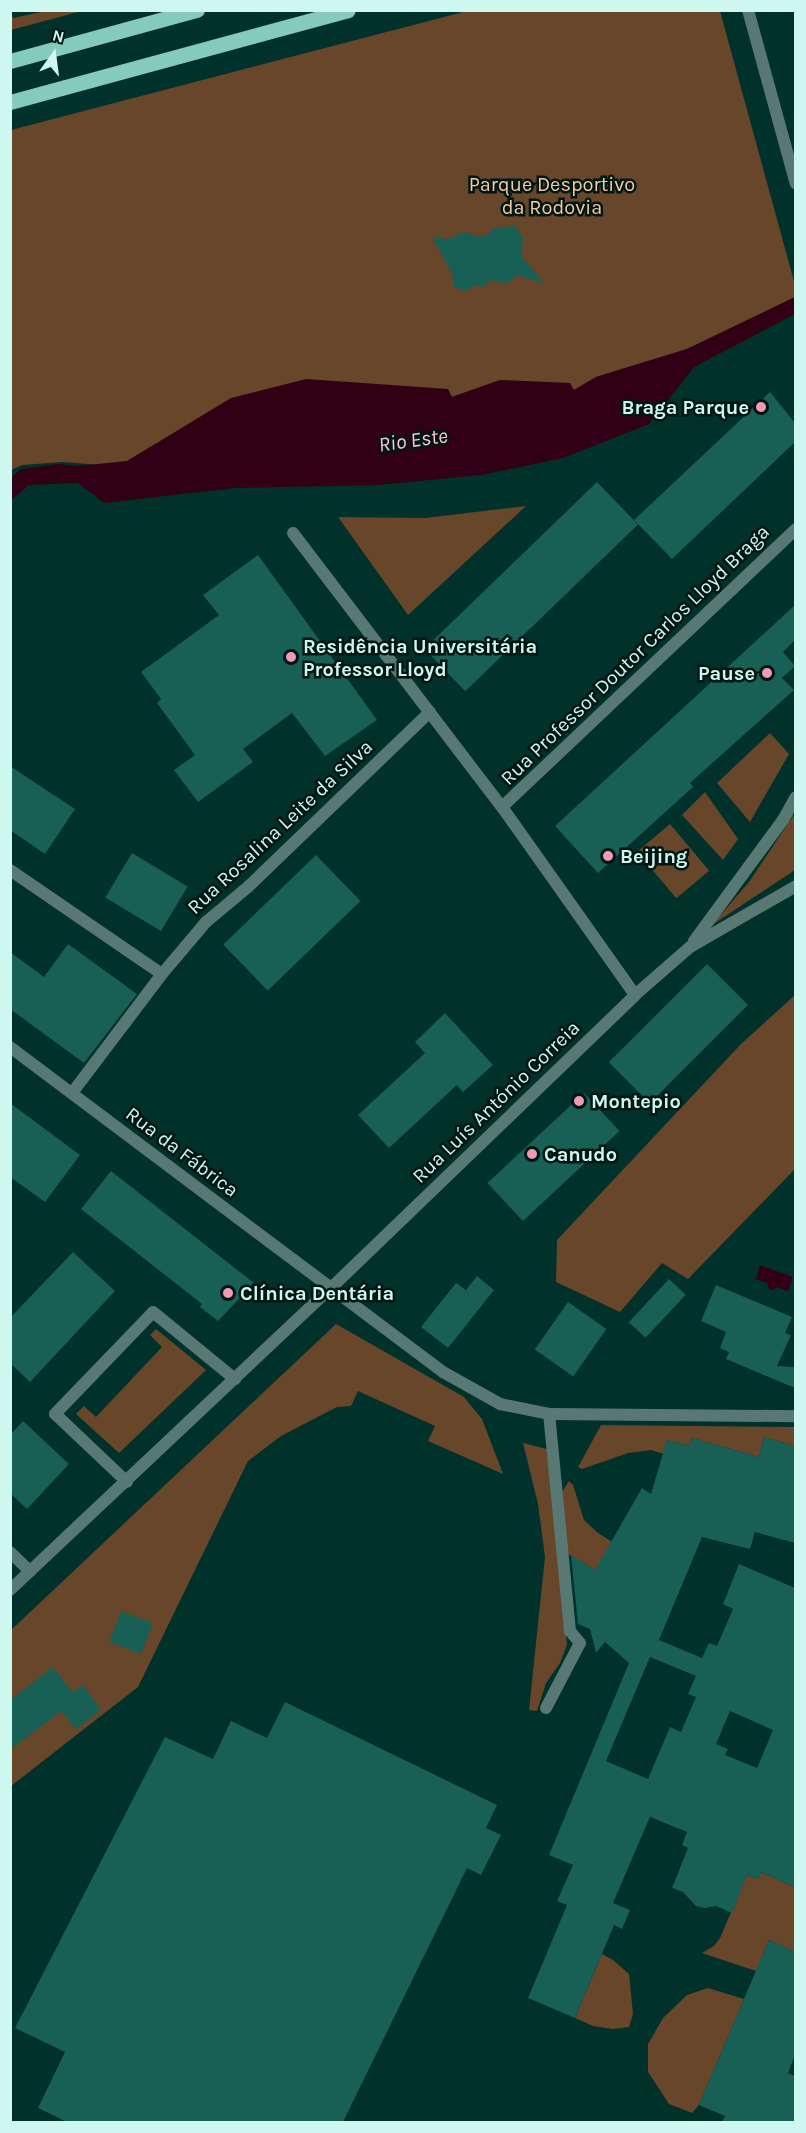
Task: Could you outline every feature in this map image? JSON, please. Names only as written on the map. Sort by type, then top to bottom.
[{"type":"main road","points":[[10,61],[197,10]]},
{"type":"main road","points":[[10,102],[348,10]]},
{"type":"street","points":[[748,10],[795,184]]},
{"type":"street","name":"Rua Professor Doutor Carlos Lloyd Braga","points":[[502,807],[795,529]]},
{"type":"street","name":"Rua Professor Doutor Carlos Lloyd Braga","points":[[293,533],[502,807],[635,995]]},
{"type":"street","name":"Rua Rosalina Leite da Silva","points":[[72,1093],[162,974],[206,922],[249,886],[430,712]]},
{"type":"street","name":"Rua Luís António Correia","points":[[10,1590],[331,1288],[635,995],[690,946],[783,820],[795,797]]},
{"type":"street","points":[[10,870],[162,974]]},
{"type":"street","name":"Rua Luís António Correia","points":[[690,946],[795,886]]},
{"type":"street","name":"Rua da Fábrica","points":[[10,1047],[443,1372],[500,1404],[549,1414],[795,1416]]},
{"type":"street","points":[[127,1482],[56,1414],[153,1312],[234,1379]]},
{"type":"street","points":[[546,1708],[580,1643],[570,1631],[549,1414]]},
{"type":"street","points":[[10,1552],[30,1571]]},
{"type":"green space","points":[[11,11],[13,18],[46,11],[78,12],[11,30]]},
{"type":"green space","name":"Parque Desportivo da Rodovia","points":[[467,11],[720,11],[795,285],[795,297],[687,349],[596,377],[574,390],[501,380],[452,397],[127,461],[102,465],[63,462],[22,465],[11,470],[11,130]]},
{"type":"green space","points":[[526,506],[408,615],[338,517],[425,518]]},
{"type":"green space","points":[[770,733],[789,754],[750,822],[717,783]]},
{"type":"green space","points":[[705,792],[738,839],[723,860],[682,815]]},
{"type":"green space","points":[[795,813],[795,870],[712,925],[749,882]]},
{"type":"green space","points":[[670,824],[709,871],[676,898],[637,852]]},
{"type":"green space","points":[[795,995],[795,1169],[688,1279],[662,1263],[620,1312],[556,1282],[557,1240],[741,1044]]},
{"type":"green space","points":[[336,1324],[464,1397],[482,1419],[503,1474],[428,1441],[435,1426],[358,1391],[351,1406],[337,1407],[281,1436],[248,1461],[138,1687],[11,1786],[11,1630]]},
{"type":"green space","points":[[156,1329],[206,1370],[119,1453],[76,1414],[84,1406],[96,1417],[162,1347],[150,1335]]},
{"type":"green space","points":[[601,1425],[795,1427],[795,1446],[764,1437],[759,1457],[692,1438],[689,1446],[667,1440],[664,1454],[651,1450],[628,1453],[582,1469],[578,1467]]},
{"type":"green space","points":[[523,1443],[547,1449],[567,1645],[560,1663],[546,1683],[537,1711],[529,1710],[545,1557],[538,1504]]},
{"type":"green space","points":[[569,1481],[573,1485],[584,1520],[598,1533],[622,1548],[605,1576],[565,1552],[559,1497]]},
{"type":"green space","points":[[761,1872],[795,1887],[795,1952],[769,1940],[756,1971],[702,1953],[714,1946],[720,1938],[747,1875],[758,1879]]},
{"type":"green space","points":[[602,1954],[629,1974],[633,2014],[629,2027],[613,2029],[593,2026],[575,2018]]},
{"type":"green space","points":[[708,1988],[744,1999],[699,2105],[692,2113],[669,2104],[648,2072],[648,2044],[663,2018],[687,1995]]},
{"type":"water","name":"Rio Este","points":[[795,297],[795,314],[694,367],[649,424],[563,458],[481,475],[378,485],[235,488],[104,503],[78,483],[29,485],[11,500],[11,478],[21,469],[58,464],[78,466],[127,461],[231,398],[306,379],[448,389],[452,397],[500,380],[570,383],[574,390],[596,377],[687,349]]},
{"type":"water","points":[[760,1265],[793,1277],[788,1291],[777,1287],[774,1290],[769,1289],[767,1283],[756,1279]]},
{"type":"building","points":[[514,224],[523,238],[522,257],[545,284],[518,275],[506,284],[491,280],[483,287],[475,285],[467,291],[454,287],[452,273],[432,237],[448,239],[464,232],[480,237],[488,234],[494,228],[507,228]]},
{"type":"building","points":[[770,392],[795,423],[795,442],[672,559],[634,520]]},
{"type":"building","points":[[597,482],[638,524],[465,691],[424,649]]},
{"type":"building","points":[[258,555],[377,720],[325,756],[292,713],[243,749],[253,762],[198,802],[174,770],[195,755],[157,703],[161,699],[141,672],[219,615],[203,595]]},
{"type":"building","points":[[795,605],[795,640],[783,652],[795,666],[782,678],[794,690],[690,783],[693,787],[598,873],[555,826]]},
{"type":"building","points":[[10,766],[75,809],[45,854],[10,830]]},
{"type":"building","points":[[132,853],[188,886],[161,931],[105,898]]},
{"type":"building","points":[[316,855],[360,901],[268,991],[223,945]]},
{"type":"building","points":[[68,944],[137,994],[84,1063],[10,1009],[10,952],[44,977]]},
{"type":"building","points":[[707,964],[748,1005],[650,1103],[609,1062]]},
{"type":"building","points":[[445,1013],[493,1065],[463,1092],[457,1085],[389,1148],[358,1115],[425,1053],[415,1042]]},
{"type":"building","points":[[584,1093],[619,1131],[523,1221],[487,1183]]},
{"type":"building","points":[[10,1103],[80,1155],[45,1202],[10,1177]]},
{"type":"building","points":[[111,1171],[254,1283],[218,1321],[200,1307],[202,1304],[81,1209]]},
{"type":"building","points":[[73,1252],[115,1291],[30,1382],[10,1363],[10,1318]]},
{"type":"building","points":[[477,1276],[494,1290],[448,1348],[421,1327],[456,1283],[466,1290]]},
{"type":"building","points":[[669,1279],[686,1295],[646,1338],[629,1322]]},
{"type":"building","points":[[716,1285],[792,1317],[785,1333],[791,1335],[777,1366],[795,1367],[795,1388],[726,1359],[729,1352],[720,1348],[726,1332],[701,1321]]},
{"type":"building","points":[[568,1302],[607,1329],[573,1376],[535,1350]]},
{"type":"building","points":[[23,1421],[69,1464],[27,1509],[10,1493],[10,1435]]},
{"type":"building","points":[[764,1437],[795,1446],[795,1543],[755,1532],[750,1549],[702,1537],[659,1640],[702,1658],[709,1643],[717,1646],[733,1609],[723,1604],[739,1564],[795,1588],[795,1887],[761,1872],[758,1879],[747,1875],[732,1913],[716,1906],[705,1908],[696,1906],[683,1892],[672,1888],[688,1848],[682,1845],[687,1832],[650,1817],[613,1903],[630,1910],[622,1929],[614,1925],[575,2018],[528,1998],[567,1905],[557,1901],[573,1865],[549,1855],[629,1663],[605,1642],[596,1653],[590,1629],[578,1624],[571,1555],[595,1570],[642,1488],[651,1494],[667,1440],[689,1446],[692,1438],[759,1457]],"holes":[[[650,1657],[696,1676],[688,1694],[696,1697],[681,1732],[670,1727],[648,1779],[606,1761]],[[730,1711],[773,1730],[757,1768],[725,1755],[728,1749],[716,1744]]]},
{"type":"building","points":[[121,1611],[153,1623],[141,1654],[109,1642]]},
{"type":"building","points":[[53,1667],[72,1692],[83,1685],[101,1710],[76,1729],[61,1711],[10,1750],[10,1700]]},
{"type":"building","points":[[285,1702],[497,1805],[486,1828],[501,1835],[481,1875],[467,1868],[343,2122],[67,2122],[38,2108],[65,2052],[15,2028],[165,1737],[213,1759],[231,1721],[267,1738]]},
{"type":"building","points":[[769,1940],[795,1952],[795,2055],[788,2073],[795,2076],[795,2122],[722,2122],[725,2116],[699,2105]]},
{"type":"place","name":"Braga Parque","points":[[761,407]]},
{"type":"place","name":"Residência Universitária Professor Lloyd","points":[[291,657]]},
{"type":"place","name":"Pause","points":[[767,673]]},
{"type":"place","name":"Beijing","points":[[608,856]]},
{"type":"place","name":"Montepio","points":[[579,1101]]},
{"type":"place","name":"Canudo","points":[[532,1154]]},
{"type":"place","name":"Clínica Dentária","points":[[228,1293]]}]
